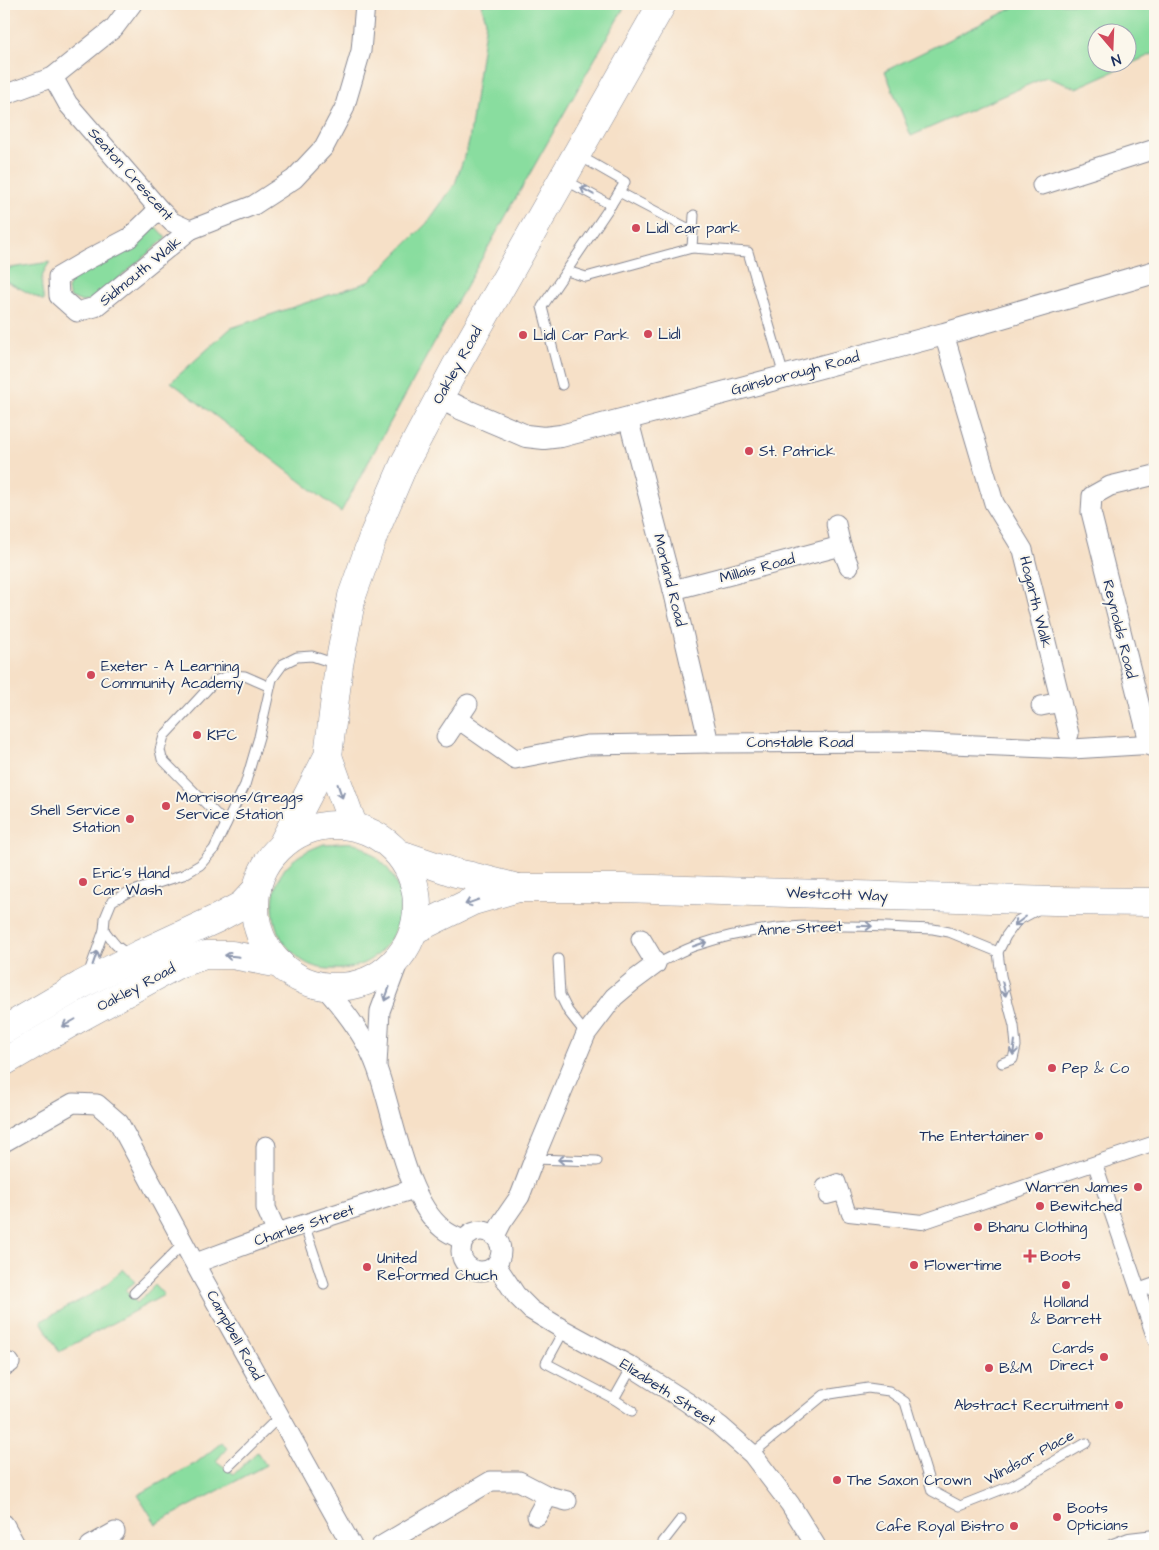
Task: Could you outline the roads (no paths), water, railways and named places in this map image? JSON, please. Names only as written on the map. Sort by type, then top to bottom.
[{"type":"main road","name":"Oakley Road","points":[[328,756],[339,665],[352,596],[374,534],[404,464],[439,397],[662,4]]},
{"type":"main road","points":[[328,756],[353,825]]},
{"type":"main road","points":[[282,845],[306,831],[334,825],[353,825],[378,836],[400,854],[410,872],[418,913],[414,930],[401,955],[381,974],[355,985],[323,986],[296,976],[280,964],[263,942],[256,914],[257,889],[267,863],[282,845],[328,756]]},
{"type":"main road","name":"Westcott Way","points":[[400,854],[456,874],[518,888],[641,888],[1054,901],[1155,902]]},
{"type":"main road","name":"Westcott Way","points":[[414,930],[466,904],[518,888]]},
{"type":"main road","name":"Oakley Road","points":[[4,1030],[81,984],[242,905],[257,889]]},
{"type":"main road","name":"Oakley Road","points":[[4,1062],[70,1023],[178,964],[205,955],[232,955],[280,964]]},
{"type":"street","points":[[4,95],[53,77],[114,28],[132,4]]},
{"type":"street","name":"Seaton Crescent","points":[[53,77],[68,104],[159,209],[172,222],[190,230],[254,205],[294,179],[324,147],[344,109],[361,51],[364,4]]},
{"type":"street","points":[[1042,185],[1155,150]]},
{"type":"street","name":"Sidmouth Walk","points":[[159,209],[129,238],[58,277],[59,296],[77,312],[95,308],[190,230]]},
{"type":"street","name":"Gainsborough Road","points":[[439,397],[526,436],[544,438],[561,436],[944,334],[1155,272]]},
{"type":"street","name":"Hogarth Walk","points":[[944,334],[994,503],[1023,550],[1069,734]]},
{"type":"street","name":"Morland Road","points":[[628,418],[673,590],[709,743]]},
{"type":"street","name":"Reynolds Road","points":[[1152,745],[1090,512],[1092,496],[1098,492],[1110,486],[1155,474]]},
{"type":"street","points":[[836,524],[841,546],[849,566]]},
{"type":"street","name":"Millais Road","points":[[673,590],[841,546]]},
{"type":"street","points":[[1041,706],[1061,702]]},
{"type":"street","name":"Constable Road","points":[[446,737],[463,712],[514,759],[587,745],[905,742],[1072,749],[1152,745]]},
{"type":"street","points":[[641,939],[656,964]]},
{"type":"street","points":[[377,1068],[380,1011],[401,955]]},
{"type":"street","name":"Anne Street","points":[[495,1236],[520,1196],[586,1034],[614,997],[656,964]]},
{"type":"street","points":[[323,986],[354,1023],[377,1068],[414,1189],[429,1214],[442,1229],[463,1240]]},
{"type":"street","name":"Campbell Road","points":[[4,1142],[73,1103],[97,1104],[119,1123],[352,1546]]},
{"type":"street","points":[[825,1191],[838,1181],[849,1214],[922,1222],[1155,1143]]},
{"type":"street","points":[[266,1146],[266,1208],[277,1234]]},
{"type":"street","points":[[1095,1164],[1154,1336]]},
{"type":"street","name":"Charles Street","points":[[196,1263],[304,1224],[414,1189]]},
{"type":"street","points":[[482,1230],[495,1236],[500,1243],[501,1251],[496,1265],[489,1270],[480,1271],[472,1269],[465,1264],[461,1257],[460,1248],[463,1240],[474,1231],[482,1230]]},
{"type":"street","name":"Elizabeth Street","points":[[496,1265],[516,1295],[531,1310],[632,1367],[694,1406],[752,1454],[790,1504],[816,1546]]},
{"type":"street","points":[[1138,1291],[1155,1285]]},
{"type":"street","points":[[381,1546],[491,1481],[519,1481],[548,1496],[567,1501]]},
{"type":"street","points":[[537,1516],[548,1496]]},
{"type":"street","points":[[4,1524],[16,1546]]},
{"type":"street","points":[[90,1546],[115,1532]]},
{"type":"street","points":[[1118,1545],[1129,1540],[1155,1538]]},
{"type":"lane","points":[[562,385],[542,307],[625,182],[576,154]]},
{"type":"lane","points":[[562,178],[611,205]]},
{"type":"lane","points":[[619,192],[693,230]]},
{"type":"lane","points":[[692,248],[694,214]]},
{"type":"lane","points":[[567,271],[586,277],[692,248],[748,252],[784,376]]},
{"type":"lane","points":[[81,984],[90,970],[104,930],[105,918],[112,901],[183,874],[200,865],[214,849],[245,785],[259,737],[272,679],[284,664],[297,657],[312,656],[339,665]]},
{"type":"lane","points":[[226,824],[162,759],[160,750],[164,736],[215,681],[231,675],[245,676],[270,687]]},
{"type":"lane","points":[[1002,1063],[1013,1058],[1016,1046],[1014,1026],[1001,976],[998,952],[1006,936],[1017,921],[1054,901]]},
{"type":"lane","name":"Anne Street","points":[[656,964],[697,945],[747,932],[776,927],[821,925],[933,929],[949,932],[998,952]]},
{"type":"lane","points":[[104,930],[115,945],[122,950],[138,955]]},
{"type":"lane","points":[[558,959],[560,995],[568,1011],[586,1034]]},
{"type":"lane","points":[[534,1159],[597,1161]]},
{"type":"lane","points":[[304,1224],[324,1284]]},
{"type":"lane","points":[[134,1293],[184,1244]]},
{"type":"lane","points":[[564,1330],[546,1362],[614,1399],[632,1411]]},
{"type":"lane","points":[[614,1399],[632,1367]]},
{"type":"lane","name":"Windsor Place","points":[[752,1454],[824,1395],[868,1388],[889,1391],[904,1402],[932,1491],[960,1506],[1013,1485],[1086,1443]]},
{"type":"lane","points":[[229,1466],[280,1416]]},
{"type":"lane","points":[[663,1546],[663,1542],[681,1519]]},
{"type":"place","name":"Lidl car park","points":[[636,228]]},
{"type":"place","name":"Lidl","points":[[648,334]]},
{"type":"place","name":"Lidl Car Park","points":[[523,335]]},
{"type":"place","name":"St. Patrick","points":[[749,451]]},
{"type":"place","name":"Exeter - A Learning Community Academy","points":[[91,675]]},
{"type":"place","name":"KFC","points":[[197,735]]},
{"type":"place","name":"Morrisons/Greggs Service Station","points":[[166,806]]},
{"type":"place","name":"Shell Service Station","points":[[130,819]]},
{"type":"place","name":"Eric's Hand Car Wash","points":[[83,882]]},
{"type":"place","name":"Pep & Co","points":[[1052,1068]]},
{"type":"place","name":"The Entertainer","points":[[1039,1136]]},
{"type":"place","name":"Warren James","points":[[1138,1187]]},
{"type":"place","name":"Bewitched","points":[[1040,1206]]},
{"type":"place","name":"Bhanu Clothing","points":[[978,1227]]},
{"type":"place","name":"Boots","points":[[1030,1256]]},
{"type":"place","name":"Flowertime","points":[[914,1265]]},
{"type":"place","name":"United Reformed Chuch","points":[[367,1267]]},
{"type":"place","name":"Holland & Barrett","points":[[1066,1285]]},
{"type":"place","name":"Cards Direct","points":[[1104,1357]]},
{"type":"place","name":"B&M","points":[[989,1368]]},
{"type":"place","name":"Abstract Recruitment","points":[[1119,1405]]},
{"type":"place","name":"The Saxon Crown","points":[[837,1480]]},
{"type":"place","name":"Boots Opticians","points":[[1057,1517]]},
{"type":"place","name":"Cafe Royal Bistro","points":[[1014,1526]]}]
